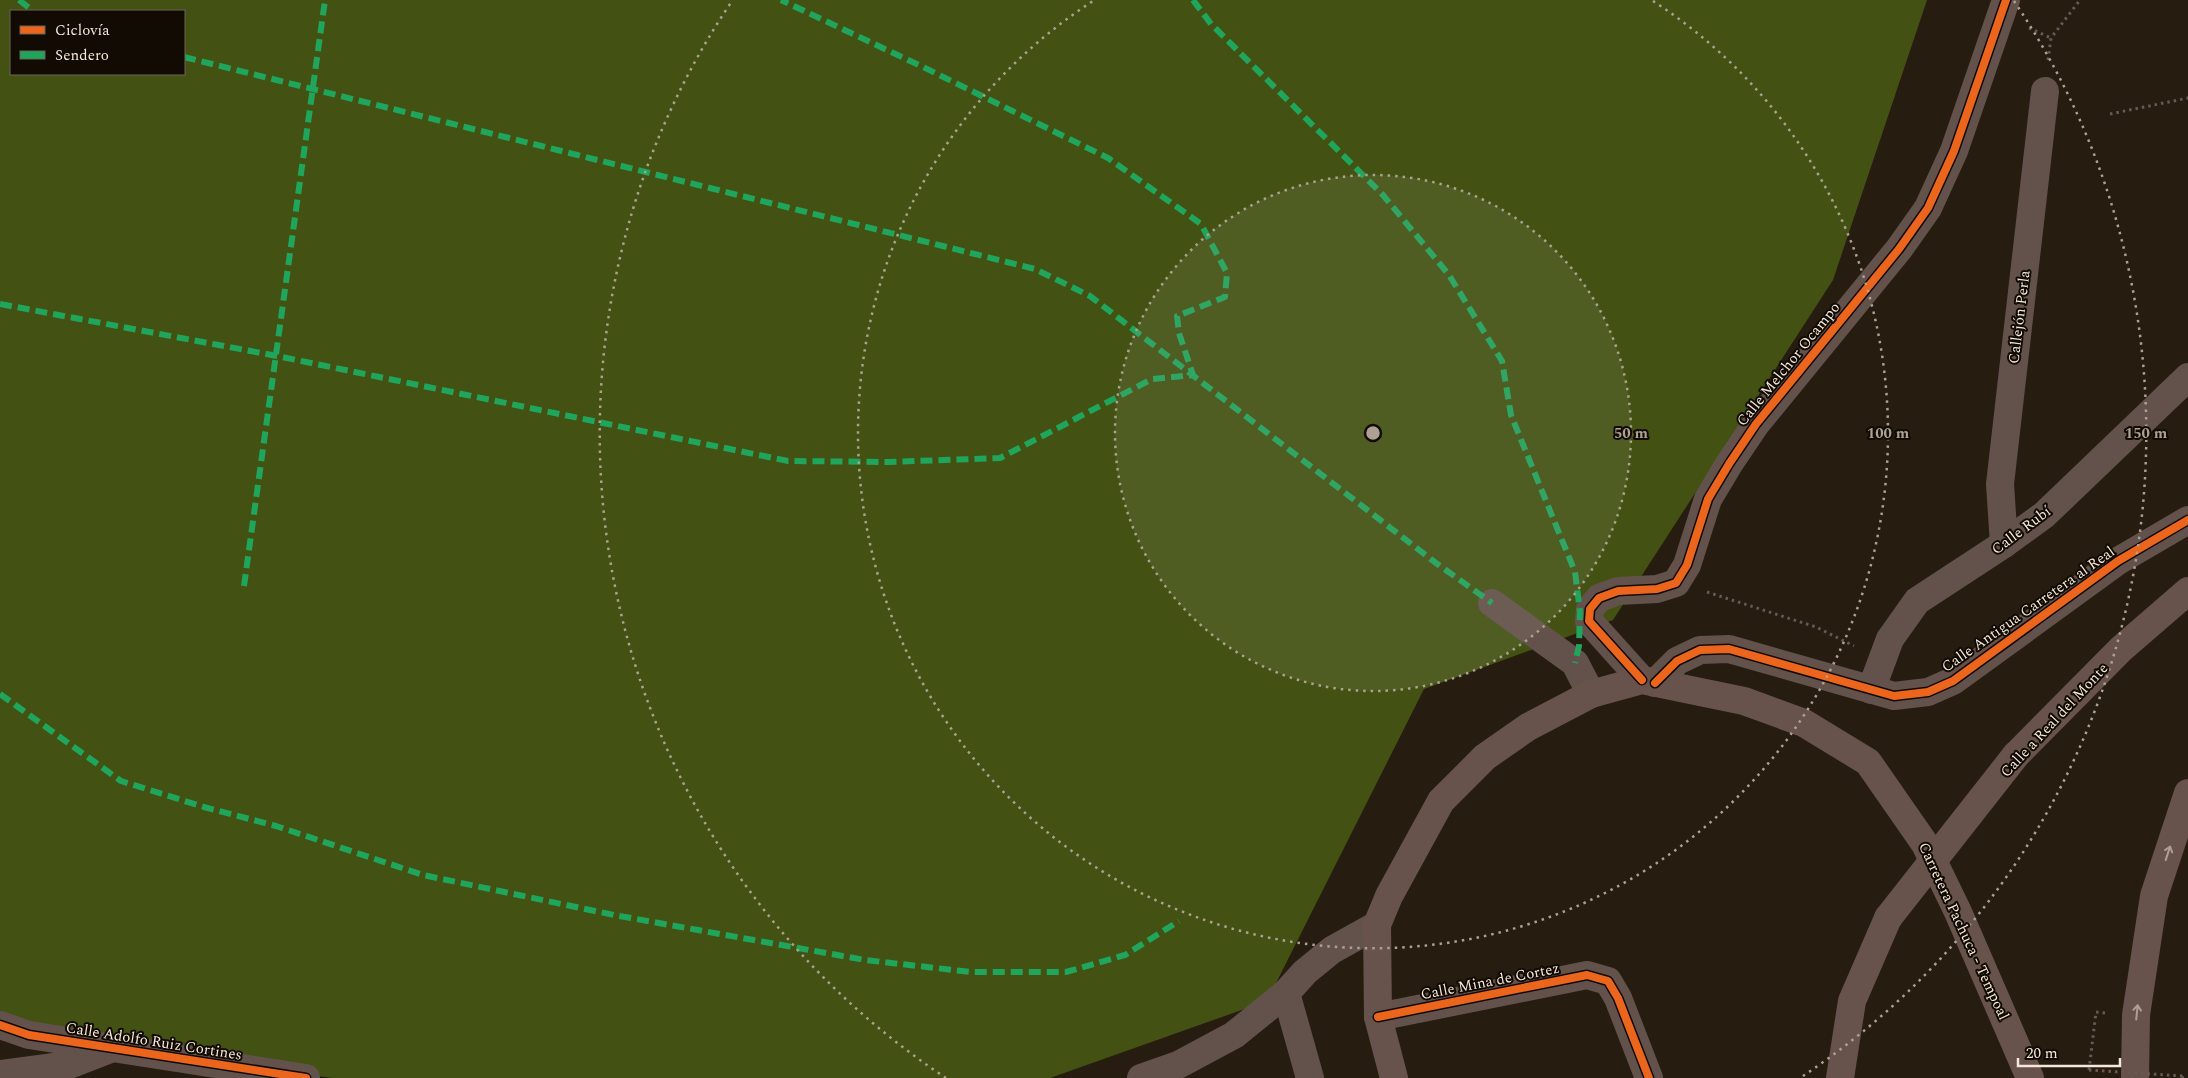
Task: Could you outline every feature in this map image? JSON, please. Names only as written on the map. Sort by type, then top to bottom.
[{"type":"main road","name":"Calle a Real del Monte","points":[[1840,1078],[1852,1001],[1888,918],[2016,755],[2121,649],[2188,591]]},
{"type":"main road","name":"Carretera Pachuca - Tempoal","points":[[1394,1078],[1378,1017],[1377,926],[1389,896],[1441,801],[1485,757],[1528,727],[1591,694],[1649,681],[1744,701],[1804,723],[1868,762],[1925,844],[1958,912],[2030,1078]]},
{"type":"main road","points":[[2135,1078],[2136,1015],[2154,896],[2188,793]]},
{"type":"street","name":"Calle Melchor Ocampo","points":[[1676,583],[1687,565],[1708,499],[1729,464],[1756,424],[1899,249],[1928,208],[1954,152],[2011,1]]},
{"type":"street","name":"Callejón Perla","points":[[2004,544],[2000,484],[2045,91]]},
{"type":"street","name":"Calle Rubí","points":[[1871,690],[1890,640],[1917,601],[2004,544],[2044,515],[2188,377]]},
{"type":"street","name":"Calle Antigua Carretera al Real","points":[[1649,681],[1677,661],[1700,650],[1729,649],[1894,696],[1928,692],[1953,681],[2118,560],[2188,520]]},
{"type":"street","points":[[1649,681],[1589,621],[1590,609],[1599,598],[1618,591],[1657,589],[1676,583]]},
{"type":"street","points":[[1492,603],[1575,663],[1591,694]]},
{"type":"street","points":[[1141,1078],[1178,1064],[1234,1035],[1286,993],[1304,972],[1332,950],[1377,926]]},
{"type":"street","name":"Calle Mina de Cortez","points":[[1378,1017],[1587,975],[1608,981],[1618,998],[1649,1078]]},
{"type":"street","points":[[1286,993],[1310,1078]]},
{"type":"street","name":"Calle Adolfo Ruiz Cortines","points":[[0,1025],[29,1035],[114,1048],[228,1073],[306,1078]]},
{"type":"street","points":[[0,1074],[69,1066],[114,1048]]},
{"type":"path","points":[[2051,38],[2080,0]]},
{"type":"path","points":[[2110,114],[2188,98]]},
{"type":"path","points":[[1676,583],[1816,628],[1847,642],[1881,663]]},
{"type":"path","points":[[2096,1012],[2090,1070],[2183,1077]]},
{"type":"green space","points":[[0,0],[1927,0],[1833,280],[1613,620],[1424,689],[1267,1001],[1050,1078],[333,1078],[73,1044],[0,1016]]},
{"type":"marked path","points":[[19,0],[32,10]]},
{"type":"marked path","points":[[244,586],[325,0]]},
{"type":"marked path","points":[[0,304],[277,356],[788,461],[888,462],[1000,458],[1152,379],[1193,375],[1179,333],[1177,316],[1225,297],[1227,273],[1201,224],[1108,158],[781,0]]},
{"type":"marked path","points":[[1193,0],[1211,24],[1383,195],[1449,275],[1502,361],[1511,415],[1575,572],[1580,612],[1579,646],[1575,663]]},
{"type":"marked path","points":[[185,57],[1035,269],[1090,296],[1436,563],[1492,603]]},
{"type":"marked path","points":[[0,694],[121,781],[204,807],[276,826],[423,875],[614,915],[865,960],[971,972],[1066,972],[1125,955],[1179,921]]},
{"type":"cycle path","points":[[1642,680],[1589,621],[1590,609],[1599,598],[1618,591],[1657,589],[1676,583],[1687,565],[1708,499],[1729,464],[1756,424],[1899,249],[1928,208],[1954,151],[2006,0]]},
{"type":"cycle path","points":[[1655,683],[1677,661],[1700,650],[1729,649],[1894,696],[1928,692],[1953,681],[2118,561],[2188,520]]},
{"type":"cycle path","points":[[1378,1017],[1587,975],[1608,981],[1618,998],[1649,1078]]},
{"type":"cycle path","points":[[0,1025],[29,1035],[306,1078]]}]
